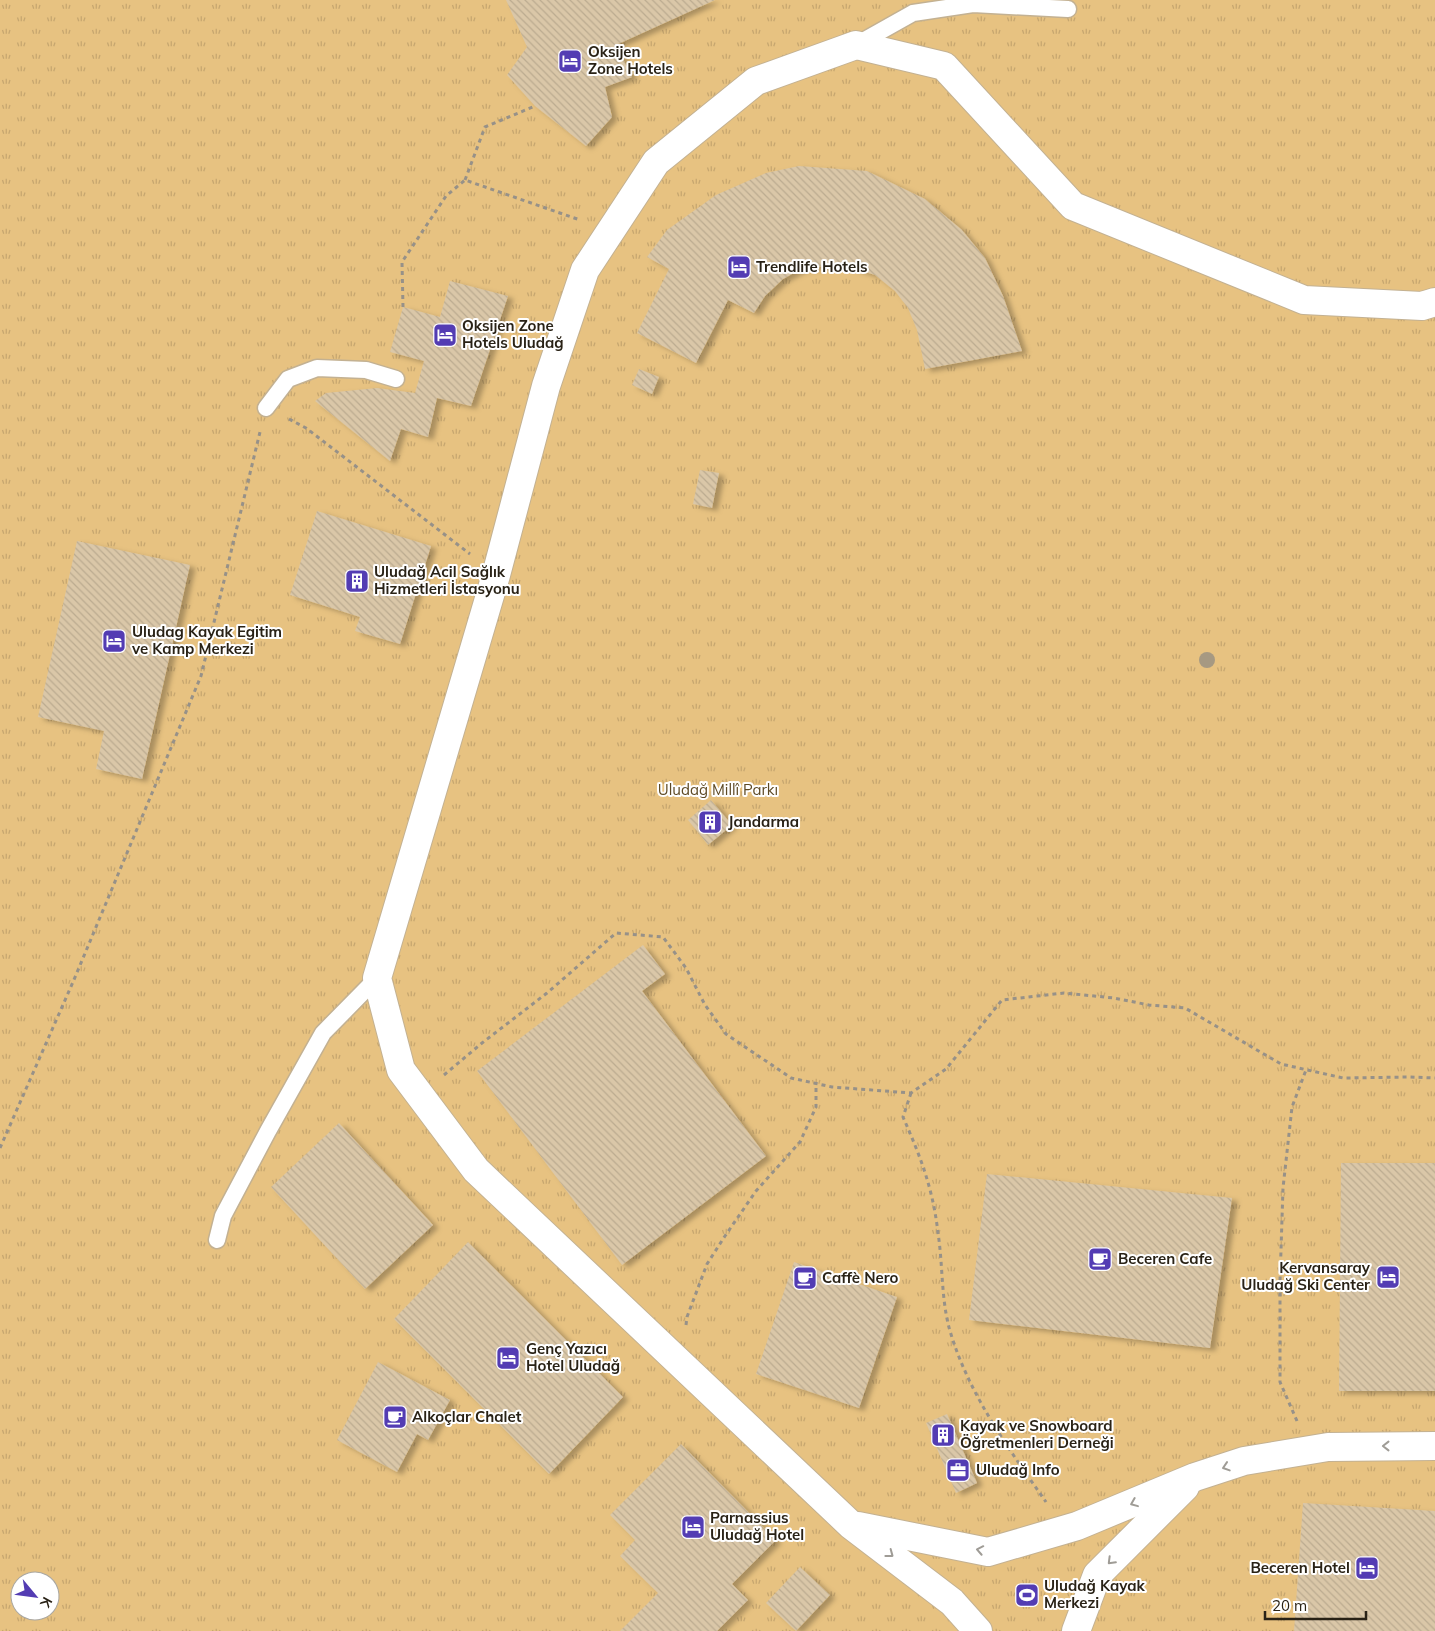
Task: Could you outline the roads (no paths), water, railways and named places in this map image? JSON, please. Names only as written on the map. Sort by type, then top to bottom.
[{"type":"street","points":[[978,1631],[952,1602],[851,1525],[476,1170],[401,1070],[377,978],[496,575],[546,386],[585,270],[656,162],[756,81],[856,45],[944,66],[1072,206],[1304,300],[1422,306],[1435,302]]},
{"type":"street","points":[[851,1525],[988,1552],[1078,1526],[1195,1478],[1244,1461],[1328,1446],[1435,1446]]},
{"type":"street","points":[[1076,1631],[1097,1575],[1195,1478]]},
{"type":"lane","points":[[856,45],[913,13],[973,4],[1068,9]]},
{"type":"lane","points":[[266,408],[288,379],[317,368],[366,370],[396,379]]},
{"type":"lane","points":[[217,1240],[223,1216],[323,1033],[377,978]]},
{"type":"place","name":"Oksijen Zone Hotels","points":[[570,61]]},
{"type":"place","name":"Trendlife Hotels","points":[[739,267]]},
{"type":"place","name":"Oksijen Zone Hotels Uludağ","points":[[445,335]]},
{"type":"place","name":"Uludağ Acil Sağlık Hizmetleri İstasyonu","points":[[357,581]]},
{"type":"place","name":"Uludag Kayak Egitim ve Kamp Merkezi","points":[[114,641]]},
{"type":"place","name":"Jandarma","points":[[710,822]]},
{"type":"place","name":"Beceren Cafe","points":[[1100,1259]]},
{"type":"place","name":"Kervansaray Uludağ Ski Center","points":[[1388,1277]]},
{"type":"place","name":"Caffè Nero","points":[[805,1278]]},
{"type":"place","name":"Genç Yazıcı Hotel Uludağ","points":[[508,1358]]},
{"type":"place","name":"Alkoçlar Chalet","points":[[395,1417]]},
{"type":"place","name":"Kayak ve Snowboard Öğretmenleri Derneği","points":[[943,1435]]},
{"type":"place","name":"Uludağ Info","points":[[958,1470]]},
{"type":"place","name":"Parnassius Uludağ Hotel","points":[[693,1527]]},
{"type":"place","name":"Beceren Hotel","points":[[1367,1568]]},
{"type":"place","name":"Uludağ Kayak Merkezi","points":[[1027,1595]]},
{"type":"park label","name":"Uludağ Millî Parkı","points":[[718,790]]}]
